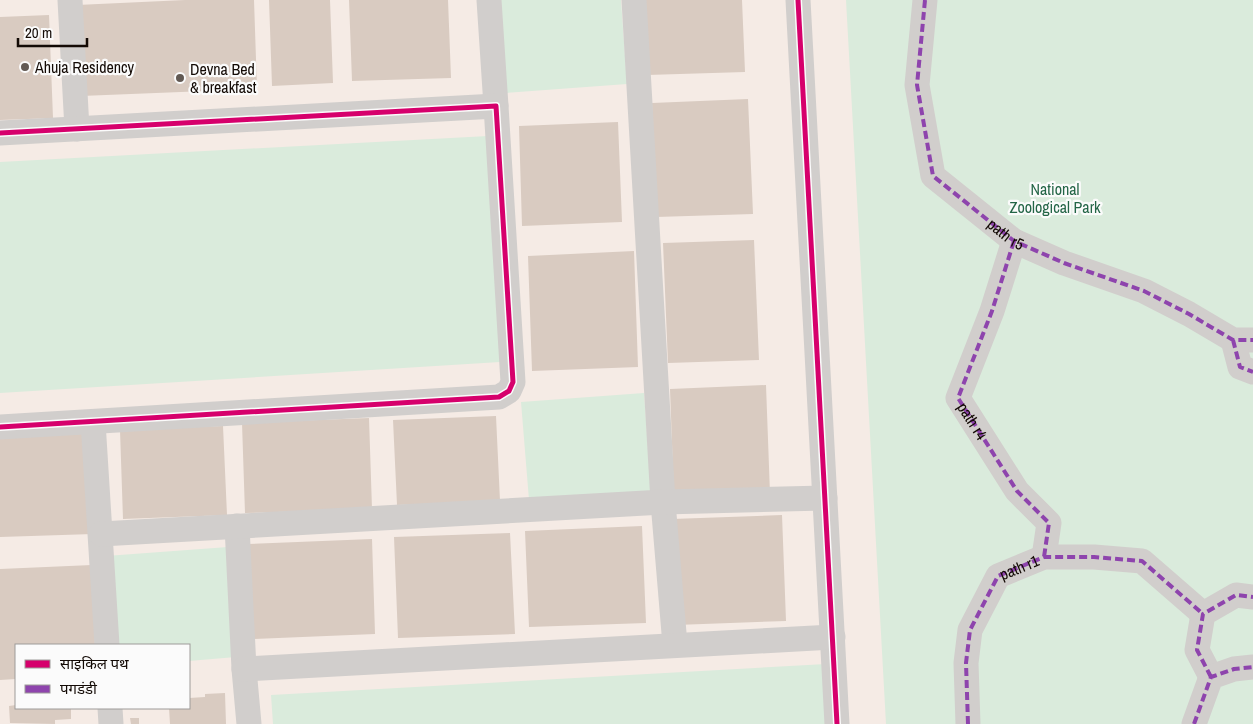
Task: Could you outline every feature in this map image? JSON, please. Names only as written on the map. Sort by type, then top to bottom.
[{"type":"street","points":[[70,0],[77,129]]},
{"type":"street","points":[[0,427],[499,397],[509,391],[512,382],[489,0]]},
{"type":"street","points":[[634,0],[663,502],[675,645]]},
{"type":"street","points":[[798,0],[837,724]]},
{"type":"street","name":"path r5","points":[[925,0],[918,85],[933,176],[1014,241],[1064,263],[1144,291],[1243,340]]},
{"type":"street","points":[[0,133],[496,106]]},
{"type":"street","name":"path r4","points":[[1014,241],[992,311],[958,398],[1017,491],[1049,523],[1044,557]]},
{"type":"street","points":[[1243,340],[1240,367],[1253,372]]},
{"type":"street","points":[[93,422],[107,644]]},
{"type":"street","points":[[101,534],[663,502],[825,498]]},
{"type":"street","points":[[237,526],[244,669],[249,724]]},
{"type":"street","name":"path r1","points":[[968,724],[966,663],[970,630],[998,576],[1044,557],[1094,557],[1142,561],[1203,614]]},
{"type":"street","points":[[1194,724],[1210,677],[1197,650],[1203,614],[1236,595],[1253,597]]},
{"type":"street","points":[[244,669],[832,636]]},
{"type":"street","points":[[1210,677],[1234,669],[1253,667]]},
{"type":"street","points":[[110,709],[111,724]]},
{"type":"green space","points":[[498,0],[621,0],[627,84],[505,93]]},
{"type":"green space","name":"National Zoological Park","points":[[846,0],[1253,0],[1253,724],[886,724]]},
{"type":"green space","points":[[488,136],[500,362],[0,393],[0,162]]},
{"type":"green space","points":[[644,393],[652,503],[530,512],[521,402]]},
{"type":"green space","points":[[228,547],[236,657],[190,661],[190,644],[112,644],[106,556]]},
{"type":"green space","points":[[826,664],[829,724],[273,724],[271,695]]},
{"type":"building","points":[[185,0],[254,0],[257,89],[81,96],[77,5]]},
{"type":"building","points":[[269,0],[330,0],[333,83],[272,86]]},
{"type":"building","points":[[349,0],[448,0],[451,78],[352,81]]},
{"type":"building","points":[[644,0],[742,0],[745,72],[647,75]]},
{"type":"building","name":"Ahuja Residency","points":[[49,15],[53,118],[0,120],[0,17]]},
{"type":"building","points":[[748,99],[753,214],[656,217],[652,103]]},
{"type":"building","points":[[618,122],[622,222],[522,226],[519,126]]},
{"type":"building","points":[[754,240],[759,360],[668,363],[663,243]]},
{"type":"building","points":[[634,251],[638,367],[532,371],[528,256]]},
{"type":"building","points":[[766,385],[770,494],[674,498],[670,389]]},
{"type":"building","points":[[496,416],[500,501],[397,505],[393,420]]},
{"type":"building","points":[[369,418],[372,509],[245,513],[242,423]]},
{"type":"building","points":[[223,426],[227,515],[123,519],[120,430]]},
{"type":"building","points":[[89,432],[93,534],[0,537],[0,435]]},
{"type":"building","points":[[782,515],[786,621],[676,625],[672,519]]},
{"type":"building","points":[[642,526],[646,623],[529,627],[525,531]]},
{"type":"building","points":[[510,533],[515,634],[398,638],[394,537]]},
{"type":"building","points":[[372,539],[375,634],[252,639],[248,544]]},
{"type":"building","points":[[92,565],[95,644],[15,644],[15,679],[0,680],[0,569]]},
{"type":"building","points":[[225,693],[226,724],[170,724],[169,709],[190,709],[190,698],[205,697],[205,694]]},
{"type":"building","points":[[15,705],[15,709],[71,709],[71,719],[55,720],[55,724],[10,723],[9,706]]},
{"type":"building","points":[[130,718],[139,718],[139,724],[131,724]]},
{"type":"marked path","points":[[925,0],[917,85],[933,176],[1014,241],[1064,263],[1144,291],[1189,314],[1233,340],[1253,340]]},
{"type":"marked path","points":[[1014,241],[992,311],[958,398],[1017,491],[1049,523],[1044,557]]},
{"type":"marked path","points":[[1233,340],[1240,367],[1253,372]]},
{"type":"marked path","points":[[968,724],[966,663],[970,630],[998,576],[1044,557],[1094,557],[1142,561],[1203,614]]},
{"type":"marked path","points":[[1211,677],[1197,650],[1203,614],[1236,595],[1253,597]]},
{"type":"marked path","points":[[1194,724],[1211,677],[1234,669],[1253,667]]},
{"type":"cycle path","points":[[798,0],[837,724]]},
{"type":"cycle path","points":[[0,133],[496,106],[513,382],[509,391],[499,397],[0,427]]},
{"type":"place","name":"Ahuja Residency","points":[[25,67]]},
{"type":"place","name":"Devna Bed & breakfast","points":[[180,78]]}]
